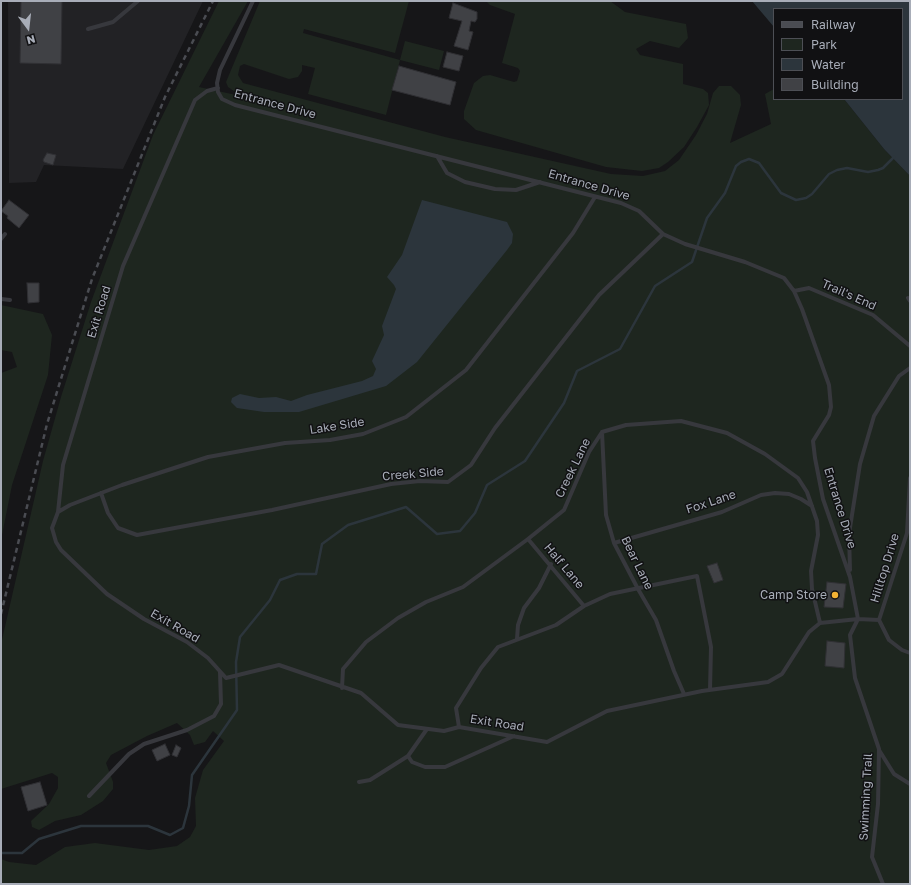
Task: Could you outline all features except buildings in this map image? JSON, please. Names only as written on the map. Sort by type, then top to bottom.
[{"type":"lane","points":[[88,29],[113,22],[138,1]]},
{"type":"lane","name":"Entrance Drive","points":[[253,1],[220,70],[217,83],[222,99],[235,105],[595,197],[620,202],[639,211],[663,234],[685,244],[769,271],[784,278],[794,291],[802,309],[829,385],[831,407],[829,415],[813,441],[823,498],[850,577],[858,619]]},
{"type":"lane","name":"Exit Road","points":[[218,88],[207,91],[195,100],[123,266],[63,465],[58,512],[52,528],[56,542],[61,550],[106,594],[144,619],[187,642],[226,678],[279,665],[342,688],[361,693],[398,725],[444,731],[459,727],[547,742],[607,711],[684,694],[768,682],[782,674],[809,632],[820,623]]},
{"type":"lane","points":[[436,156],[447,173],[473,184],[495,189],[516,190],[541,182]]},
{"type":"lane","name":"Lake Side","points":[[58,512],[70,505],[101,493],[208,457],[285,443],[330,440],[363,434],[406,417],[466,370],[573,233],[595,197]]},
{"type":"lane","points":[[1,239],[5,234]]},
{"type":"lane","name":"Creek Side","points":[[101,493],[108,513],[118,528],[137,534],[272,510],[391,484],[420,481],[448,482],[471,465],[495,428],[599,295],[663,234]]},
{"type":"lane","name":"Trail's End","points":[[794,291],[809,288],[873,315],[910,346]]},
{"type":"lane","points":[[1,299],[10,300]]},
{"type":"lane","points":[[850,577],[849,534],[860,464],[874,416],[899,376],[910,368]]},
{"type":"lane","name":"Creek Lane","points":[[342,688],[342,669],[366,642],[398,618],[426,602],[463,587],[528,539],[564,510],[589,452],[602,432],[626,425],[681,421],[727,433],[766,454],[798,478],[813,506],[817,521],[818,535],[811,572],[812,589],[820,623]]},
{"type":"lane","name":"Bear Lane","points":[[602,432],[606,515],[614,543],[656,620],[674,671],[684,694]]},
{"type":"lane","name":"Hilltop Drive","points":[[858,619],[879,620],[907,533],[910,478]]},
{"type":"lane","name":"Fox Lane","points":[[614,543],[722,512],[768,494],[789,494],[813,506]]},
{"type":"lane","name":"Half Lane","points":[[528,539],[584,606]]},
{"type":"lane","points":[[517,639],[518,624],[524,608],[539,588],[550,564]]},
{"type":"lane","points":[[459,727],[456,708],[481,668],[498,646],[556,625],[584,606],[610,594],[696,576],[711,647],[710,690]]},
{"type":"lane","points":[[820,623],[858,619]]},
{"type":"lane","name":"Swimming Trail","points":[[858,619],[850,635],[856,678],[879,748],[878,804],[872,857],[883,884]]},
{"type":"lane","points":[[879,620],[889,640],[902,650],[910,653]]},
{"type":"lane","points":[[89,796],[128,754],[144,744],[187,730],[214,716],[220,704],[220,672]]},
{"type":"lane","points":[[359,782],[370,780],[394,767],[408,756],[427,728]]},
{"type":"lane","points":[[408,756],[412,762],[425,767],[444,767],[514,736]]},
{"type":"lane","points":[[879,748],[894,774],[910,784]]},
{"type":"shaded area","points":[[8,1],[203,1],[123,169],[44,165],[36,182],[9,183]]},
{"type":"green space","points":[[219,1],[248,1],[199,87],[241,96],[228,87],[226,82],[260,1],[409,1],[395,53],[304,29],[303,33],[400,60],[386,115],[308,94],[315,68],[302,65],[302,71],[298,77],[289,79],[244,64],[240,66],[238,75],[243,83],[445,137],[611,174],[643,176],[665,171],[679,160],[696,135],[707,114],[713,93],[719,86],[731,86],[740,95],[741,105],[730,143],[771,124],[765,94],[773,90],[773,100],[845,100],[884,149],[910,176],[910,884],[1,884],[1,859],[9,862],[36,865],[65,847],[95,843],[149,850],[177,846],[190,837],[196,826],[195,798],[203,770],[224,741],[213,731],[205,742],[194,745],[190,735],[177,723],[147,736],[111,755],[106,763],[113,782],[113,789],[103,801],[81,815],[55,821],[39,830],[32,827],[31,821],[49,804],[58,788],[58,777],[52,773],[1,789],[1,644],[43,461],[61,397],[91,302],[153,135]]},
{"type":"green space","points":[[486,1],[610,1],[625,12],[686,24],[688,38],[679,48],[650,41],[636,49],[640,55],[683,64],[683,84],[703,89],[708,93],[709,105],[684,147],[659,168],[642,171],[606,167],[476,130],[464,119],[464,111],[474,83],[483,76],[490,75],[514,82],[517,81],[520,71],[518,68],[502,63],[515,14],[490,5]]},
{"type":"green space","points":[[405,41],[444,51],[439,70],[400,60]]},
{"type":"green space","points":[[1,305],[43,314],[52,335],[48,375],[12,485],[1,540],[1,373],[17,367],[12,352],[1,350]]},
{"type":"water","points":[[752,1],[908,1],[910,3],[910,176],[884,149],[845,100],[903,100],[903,8],[773,8],[773,26]]},
{"type":"water","points":[[422,200],[507,222],[513,234],[512,243],[507,250],[417,362],[386,386],[299,412],[264,412],[237,408],[231,402],[232,398],[240,394],[259,398],[276,397],[291,401],[307,395],[362,381],[373,376],[376,369],[372,361],[384,335],[382,326],[396,289],[387,277],[402,255]]},
{"type":"waterway","points":[[1,853],[22,853],[39,839],[81,826],[148,826],[170,835],[183,828],[189,806],[192,775],[237,710],[236,662],[240,637],[270,600],[280,580],[297,574],[316,574],[322,544],[348,525],[406,507],[437,534],[460,531],[475,513],[487,485],[525,461],[564,403],[577,371],[620,349],[655,286],[692,262],[707,218],[725,193],[736,166],[741,162],[749,159],[759,163],[781,193],[796,200],[806,198],[812,194],[829,174],[837,170],[847,168],[868,172],[878,170],[883,168],[894,157]]},
{"type":"railway","points":[[1,614],[47,424],[92,279],[165,97],[213,1]]},
{"type":"place","name":"Camp Store","points":[[835,595]]}]
